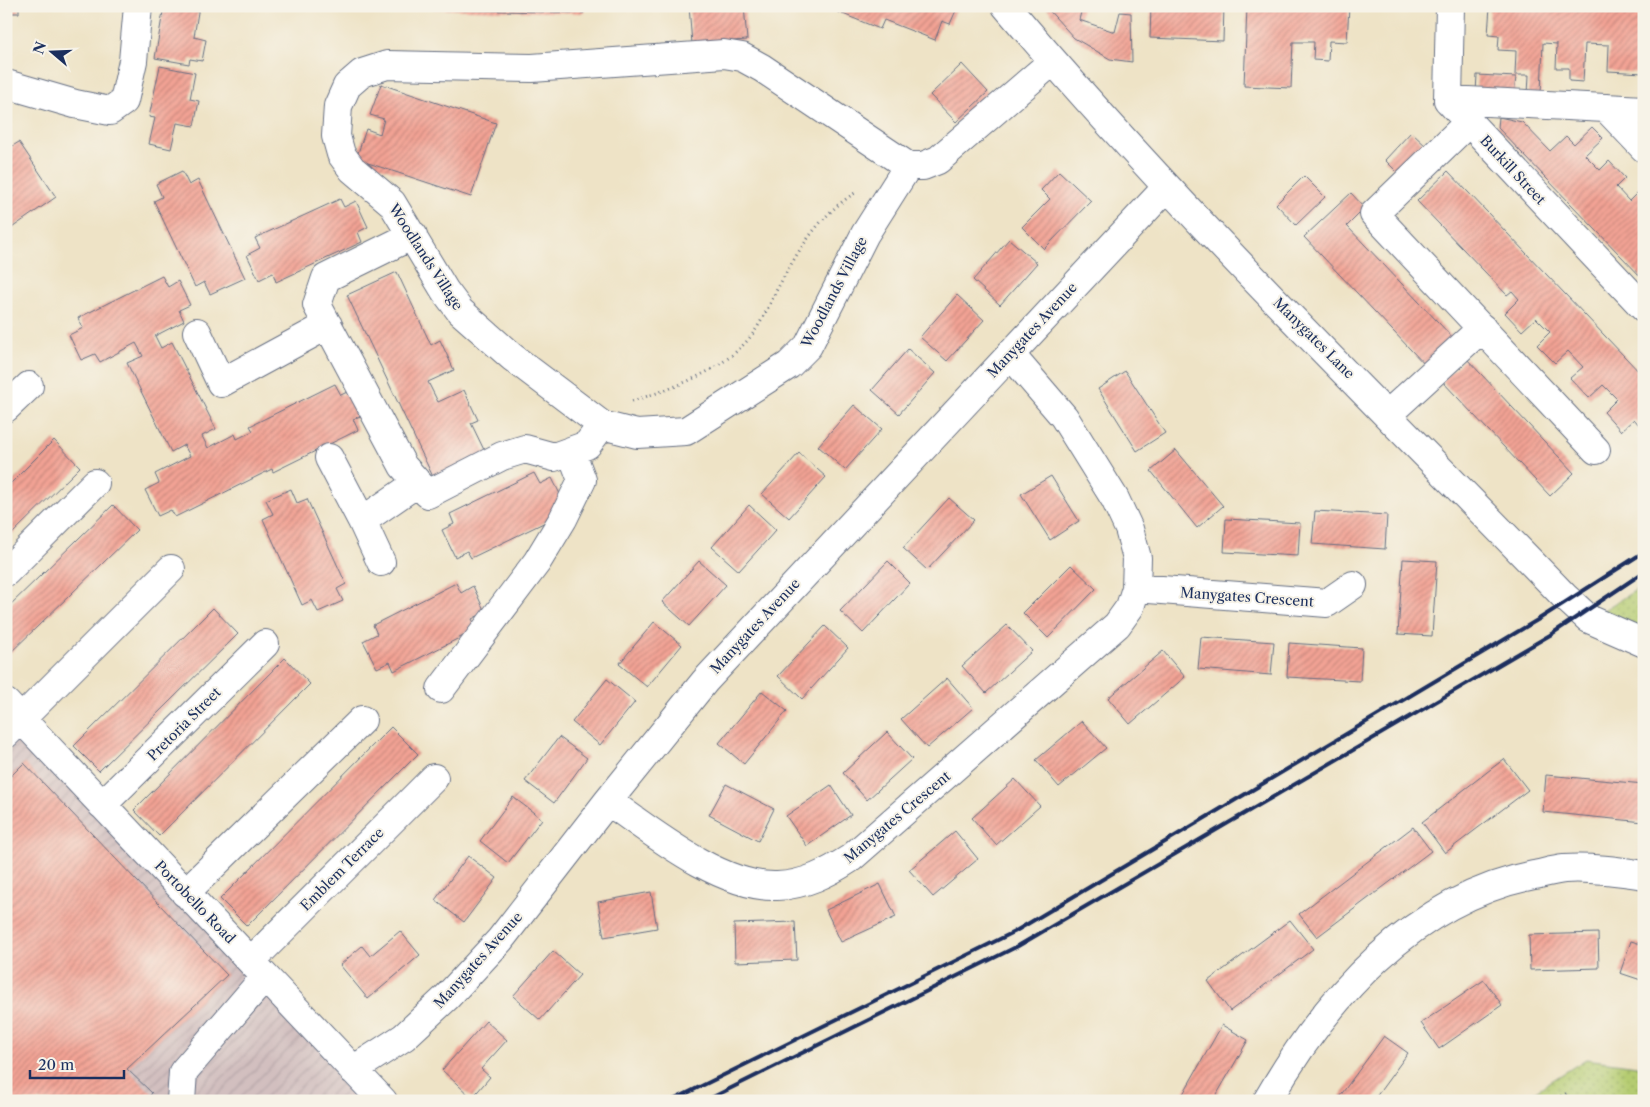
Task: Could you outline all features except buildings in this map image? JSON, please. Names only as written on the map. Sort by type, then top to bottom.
[{"type":"street","points":[[6,84],[75,104],[110,111],[124,101],[133,61],[138,6]]},
{"type":"street","name":"Manygates Lane","points":[[1006,6],[1167,187],[1564,596],[1589,619],[1644,643]]},
{"type":"street","points":[[1450,6],[1448,100],[1644,110]]},
{"type":"street","name":"Woodlands Village","points":[[714,54],[742,57],[762,68],[903,174],[865,234],[808,346],[789,365],[686,431],[637,434],[595,419],[512,357],[460,311],[445,291],[413,235],[392,202],[352,169],[341,154],[336,136],[338,106],[347,86],[362,73],[387,65],[532,68],[714,54]]},
{"type":"street","points":[[903,174],[938,160],[1053,61]]},
{"type":"street","name":"Burkill Street","points":[[1448,100],[1644,308]]},
{"type":"street","points":[[1606,108],[1644,148]]},
{"type":"street","points":[[1469,122],[1374,214],[1596,450]]},
{"type":"street","name":"Manygates Avenue","points":[[353,1070],[404,1037],[447,997],[500,940],[608,801],[705,681],[1167,187]]},
{"type":"street","points":[[413,235],[326,278],[317,306],[403,466],[428,494],[502,456],[524,449],[554,457],[587,445],[595,419]]},
{"type":"street","points":[[196,332],[220,383],[328,325]]},
{"type":"street","points":[[1388,414],[1482,328]]},
{"type":"street","name":"Manygates Crescent","points":[[608,801],[676,849],[713,870],[747,882],[775,886],[800,883],[830,872],[878,835],[1117,625],[1130,607],[1136,588],[1137,558],[1129,529],[1115,499],[1064,417],[1010,354]]},
{"type":"street","points":[[6,408],[29,386]]},
{"type":"street","points":[[441,689],[537,562],[563,519],[582,480],[571,451]]},
{"type":"street","points":[[329,458],[381,562]]},
{"type":"street","points":[[362,521],[418,482]]},
{"type":"street","points":[[6,572],[95,483]]},
{"type":"street","points":[[11,719],[171,569]]},
{"type":"street","name":"Manygates Crescent","points":[[1136,588],[1327,603],[1353,585]]},
{"type":"street","name":"Pretoria Street","points":[[102,805],[265,644]]},
{"type":"street","name":"Portobello Road","points":[[11,719],[102,805],[383,1101]]},
{"type":"street","points":[[185,893],[362,720]]},
{"type":"street","name":"Emblem Terrace","points":[[181,1101],[183,1072],[258,969],[434,778]]},
{"type":"street","points":[[1267,1101],[1282,1075],[1331,1007],[1375,960],[1415,925],[1458,900],[1506,880],[1564,869],[1614,870],[1644,875]]},
{"type":"path","points":[[595,419],[661,392],[722,363],[746,342],[759,324],[800,249],[843,200],[865,187],[903,174]]},
{"type":"path","points":[[1552,1101],[1569,1092]]},
{"type":"shaded area","points":[[6,703],[383,1101],[6,1101]]},
{"type":"green space","points":[[1644,585],[1644,643],[1589,619]]},
{"type":"green space","points":[[1586,1059],[1644,1067],[1644,1101],[1520,1101]]},
{"type":"railway","points":[[671,1101],[1014,932],[1539,619],[1644,552]]},
{"type":"railway","points":[[705,1101],[1018,946],[1550,635],[1644,572]]}]
